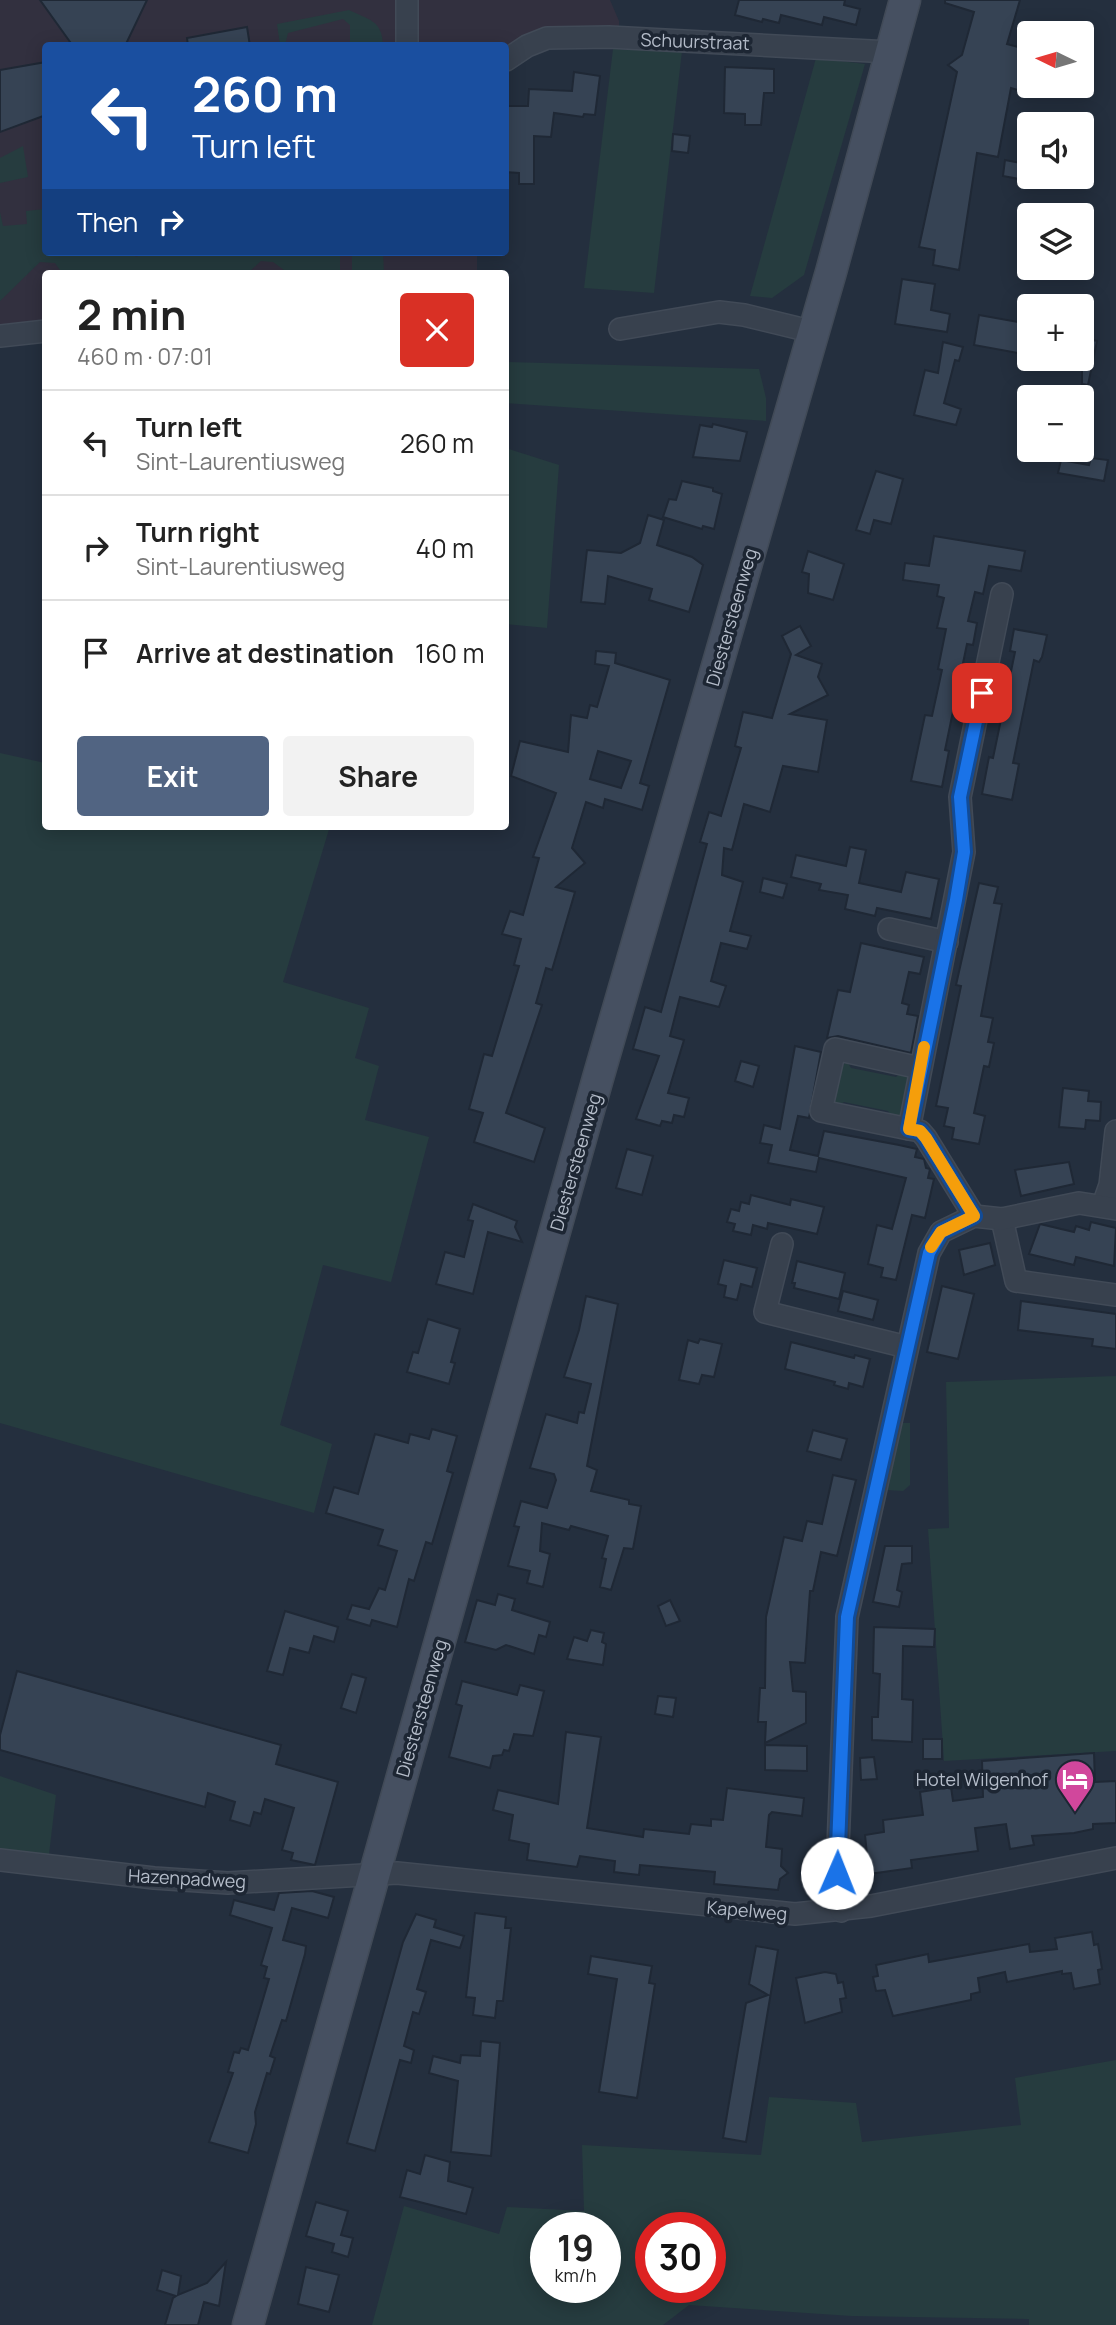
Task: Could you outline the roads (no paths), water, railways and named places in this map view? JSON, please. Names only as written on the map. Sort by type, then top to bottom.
[{"type":"main road","name":"Diestersteenweg","points":[[248,2325],[602,1065],[814,332],[905,0]]},
{"type":"street","points":[[407,0],[407,42]]},
{"type":"street","name":"Schuurstraat","points":[[509,58],[527,46],[547,38],[623,38],[890,52]]},
{"type":"street","points":[[620,329],[719,312],[757,317],[814,332]]},
{"type":"street","points":[[0,336],[42,331]]},
{"type":"street","points":[[909,1129],[964,852],[960,797],[1002,594]]},
{"type":"street","points":[[888,929],[947,942]]},
{"type":"street","points":[[920,1068],[835,1049],[821,1111],[920,1131],[974,1216]]},
{"type":"street","points":[[841,1911],[837,1846],[847,1617],[907,1347],[934,1241],[941,1232],[974,1216],[1002,1219],[1079,1203],[1109,1207],[1116,1131]]},
{"type":"street","points":[[1002,1219],[1016,1281],[1116,1295]]},
{"type":"street","points":[[782,1244],[765,1312],[907,1347]]},
{"type":"street","name":"Kapelweg","points":[[375,1873],[759,1913],[795,1914],[841,1911],[1116,1858]]},
{"type":"street","name":"Hazenpadweg","points":[[0,1860],[153,1878],[228,1883],[375,1873]]},
{"type":"place","name":"Hotel Wilgenhof","points":[[1075,1813]]}]
